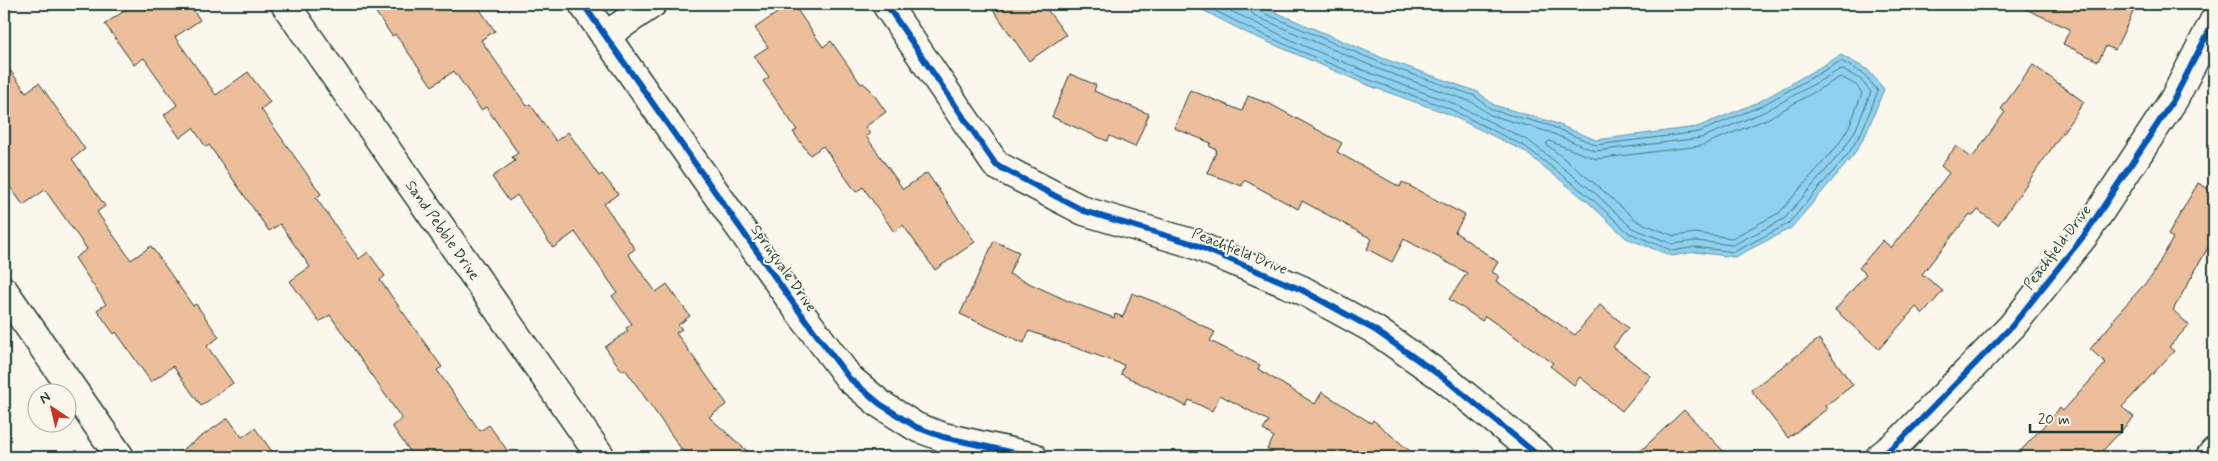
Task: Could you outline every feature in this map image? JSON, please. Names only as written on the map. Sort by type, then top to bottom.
[{"type":"street","name":"Sand Pebble Drive","points":[[285,4],[601,457]]},
{"type":"street","name":"Springvale Drive","points":[[583,4],[793,303],[849,378],[880,404],[916,426],[943,437],[1033,457]]},
{"type":"street","points":[[605,36],[652,4]]},
{"type":"street","name":"Peachfield Drive","points":[[886,4],[996,166],[1084,211],[1191,243],[1302,290],[1375,330],[1445,378],[1540,457]]},
{"type":"street","name":"Peachfield Drive","points":[[1880,457],[1901,440],[2012,326],[2086,233],[2174,99],[2214,21]]},
{"type":"street","points":[[4,291],[120,457]]},
{"type":"street","points":[[2210,457],[2214,452]]},
{"type":"water","points":[[1191,4],[1256,4],[1385,59],[1478,92],[1494,105],[1552,122],[1596,140],[1697,127],[1759,102],[1841,55],[1868,70],[1884,89],[1866,134],[1853,156],[1791,228],[1735,257],[1695,252],[1672,256],[1626,238],[1588,202],[1524,151],[1446,113],[1370,86],[1247,33]]},
{"type":"building","points":[[134,4],[189,4],[200,20],[175,37],[216,95],[248,72],[270,102],[261,109],[321,194],[316,198],[359,259],[368,252],[385,276],[380,280],[442,367],[437,370],[480,431],[489,425],[512,457],[414,457],[392,426],[402,419],[330,315],[319,322],[290,281],[310,267],[280,224],[269,231],[209,145],[206,147],[193,128],[180,138],[164,115],[177,105],[144,58],[134,65],[105,24]]},
{"type":"building","points":[[370,4],[476,4],[495,31],[481,40],[527,106],[530,104],[556,141],[568,132],[599,176],[602,174],[618,194],[604,204],[635,249],[628,254],[656,292],[667,284],[690,316],[678,325],[682,329],[676,333],[727,404],[709,417],[754,457],[687,457],[625,369],[622,371],[605,347],[628,331],[626,328],[632,324],[612,296],[617,292],[575,232],[553,248],[517,195],[509,201],[492,177],[515,161],[512,157],[518,153],[486,107],[481,110],[454,71],[432,86],[395,34],[392,36]]},
{"type":"building","points":[[790,4],[793,4],[823,47],[831,41],[861,84],[863,83],[870,89],[886,112],[865,127],[870,134],[866,136],[903,189],[927,173],[975,242],[935,270],[903,225],[894,232],[863,187],[856,192],[823,146],[810,155],[793,132],[797,130],[763,81],[769,77],[754,56],[768,47],[755,28]]},
{"type":"building","points":[[989,4],[1043,4],[1066,35],[1029,61]]},
{"type":"building","points":[[2014,4],[2137,4],[2115,50],[2106,46],[2098,61],[2063,44],[2070,29]]},
{"type":"building","points":[[4,62],[26,92],[39,83],[85,149],[72,159],[105,206],[97,212],[131,260],[151,246],[193,306],[196,304],[219,337],[207,346],[233,383],[201,406],[173,366],[151,382],[116,332],[114,334],[97,310],[106,304],[75,258],[87,249],[45,190],[23,205],[4,178]]},
{"type":"building","points":[[2033,65],[2084,102],[1998,225],[1978,210],[1973,216],[1970,214],[1922,274],[1943,291],[1923,314],[1916,307],[1879,349],[1835,310],[1866,274],[1859,268],[1883,240],[1891,248],[1949,173],[1941,166],[1956,146],[1972,158],[2005,112],[2001,109]]},
{"type":"building","points":[[1070,74],[1096,85],[1094,91],[1149,114],[1135,147],[1110,136],[1107,141],[1052,117]]},
{"type":"building","points":[[1190,90],[1242,111],[1248,96],[1270,104],[1342,143],[1337,152],[1400,187],[1402,182],[1465,215],[1455,232],[1498,262],[1492,272],[1499,276],[1496,281],[1575,335],[1600,305],[1628,328],[1613,347],[1651,376],[1622,411],[1580,377],[1574,385],[1550,366],[1553,363],[1485,316],[1482,321],[1449,299],[1467,273],[1404,239],[1392,262],[1367,249],[1372,239],[1302,201],[1298,209],[1244,180],[1242,186],[1207,173],[1217,150],[1209,146],[1211,143],[1174,128]]},
{"type":"building","points":[[2198,183],[2214,192],[2214,237],[2173,310],[2189,325],[2169,347],[2174,351],[2122,407],[2134,417],[2097,457],[2015,457],[2060,408],[2063,411],[2106,363],[2090,349],[2113,322],[2112,320],[2152,276],[2173,238],[2168,235]]},
{"type":"building","points":[[994,241],[1019,252],[1009,274],[1068,301],[1114,318],[1115,314],[1123,317],[1132,293],[1158,303],[1215,332],[1210,341],[1260,365],[1258,369],[1315,404],[1322,392],[1371,423],[1373,420],[1417,457],[1281,457],[1267,449],[1274,437],[1263,430],[1269,421],[1220,395],[1212,411],[1189,400],[1186,406],[1121,374],[1124,365],[1029,331],[1024,343],[960,314]]},
{"type":"building","points":[[1819,339],[1853,385],[1825,406],[1827,409],[1788,438],[1751,390]]},
{"type":"building","points":[[1684,410],[1729,457],[1634,457],[1665,428]]},
{"type":"building","points":[[228,418],[242,437],[255,428],[276,457],[172,457]]},
{"type":"cycle path","points":[[583,4],[793,303],[849,378],[880,404],[916,427],[943,437],[1033,457]]},
{"type":"cycle path","points":[[886,4],[996,165],[1084,211],[1191,243],[1302,290],[1375,330],[1445,379],[1540,457]]},
{"type":"cycle path","points":[[1880,457],[1901,440],[2012,326],[2086,233],[2174,99],[2214,21]]}]
